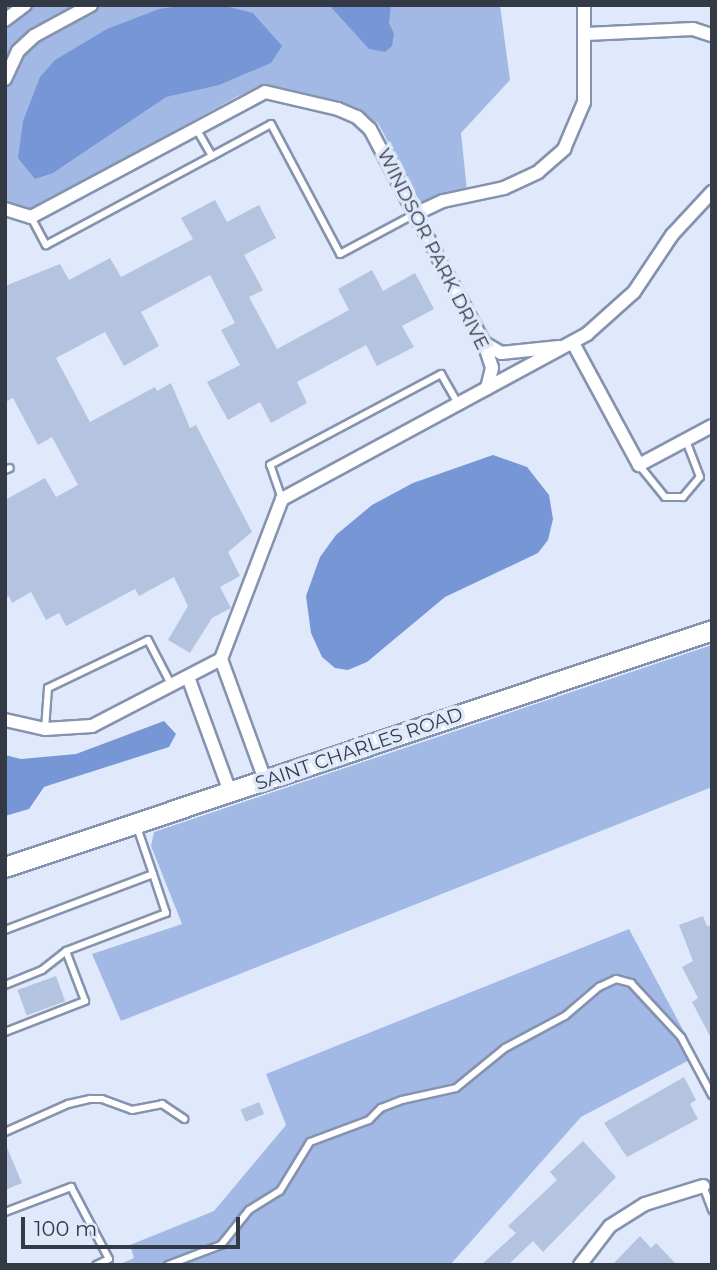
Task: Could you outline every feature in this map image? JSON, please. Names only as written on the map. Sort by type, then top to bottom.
[{"type":"street","points":[[5,20],[25,5]]},
{"type":"street","points":[[5,79],[18,51],[34,36],[91,5]]},
{"type":"street","points":[[415,214],[443,201],[504,188],[538,172],[564,149],[584,102],[584,5]]},
{"type":"street","points":[[586,33],[693,29],[712,35]]},
{"type":"street","name":"WINDSOR PARK DRIVE","points":[[31,217],[265,92],[338,109],[358,117],[370,129],[484,343],[492,368],[487,388]]},
{"type":"street","points":[[5,720],[45,729],[92,726],[221,659],[282,499],[573,344],[635,292],[673,235],[712,192]]},
{"type":"street","points":[[5,209],[31,217]]},
{"type":"street","points":[[484,343],[501,353],[573,344]]},
{"type":"street","points":[[573,344],[639,465],[712,426]]},
{"type":"street","name":"SAINT CHARLES ROAD","points":[[5,867],[712,630]]},
{"type":"street","points":[[221,659],[265,780]]},
{"type":"street","points":[[188,677],[230,792]]},
{"type":"street","points":[[580,1265],[610,1226],[656,1200],[703,1186]]},
{"type":"lane","points":[[31,217],[46,246],[271,124],[340,254],[415,214]]},
{"type":"lane","points":[[197,130],[212,156]]},
{"type":"lane","points":[[282,499],[270,465],[442,374],[458,404]]},
{"type":"lane","points":[[639,465],[665,497],[683,497],[700,477],[686,440]]},
{"type":"lane","points":[[45,729],[48,688],[148,640],[172,685]]},
{"type":"lane","points":[[5,985],[42,971],[66,951],[166,914],[136,824]]},
{"type":"lane","points":[[5,930],[153,874]]},
{"type":"lane","points":[[5,1032],[85,1001],[66,951]]},
{"type":"lane","points":[[168,1265],[221,1245],[249,1210],[280,1191],[310,1142],[369,1120],[381,1108],[402,1100],[456,1088],[505,1048],[565,1016],[599,987],[616,979],[631,983],[681,1037],[712,1095]]},
{"type":"lane","points":[[5,1132],[68,1104],[90,1099],[102,1099],[132,1110],[162,1104],[184,1119]]},
{"type":"lane","points":[[703,1186],[712,1210]]},
{"type":"lane","points":[[5,1212],[71,1187],[109,1259],[96,1265]]},
{"type":"shaded area","points":[[5,5],[500,5],[510,80],[461,133],[467,191],[421,204],[378,123],[343,104],[268,85],[238,96],[31,210],[5,202]]},
{"type":"shaded area","points":[[186,5],[221,5],[253,13],[282,46],[271,63],[219,85],[166,97],[53,173],[35,179],[18,158],[23,121],[40,77],[55,60],[107,29],[159,9]]},
{"type":"shaded area","points":[[391,5],[389,23],[394,34],[392,46],[385,52],[369,49],[330,6]]},
{"type":"shaded area","points":[[493,455],[527,467],[549,495],[553,519],[548,540],[538,553],[445,597],[367,662],[348,670],[335,668],[322,657],[311,633],[306,596],[320,557],[336,535],[372,505],[413,483]]},
{"type":"shaded area","points":[[712,645],[712,787],[121,1021],[92,954],[182,924],[151,846],[154,832]]},
{"type":"shaded area","points":[[164,721],[176,734],[169,747],[44,787],[29,809],[5,816],[5,755],[21,759],[76,754]]},
{"type":"shaded area","points":[[629,929],[697,1056],[581,1117],[450,1265],[118,1265],[134,1258],[130,1245],[214,1211],[286,1125],[266,1074]]},
{"type":"building","points":[[215,200],[227,222],[259,205],[276,238],[244,255],[263,290],[249,297],[277,349],[349,310],[338,289],[372,270],[383,291],[415,273],[434,309],[402,326],[414,347],[377,366],[366,345],[297,382],[307,403],[271,423],[260,402],[228,420],[207,382],[240,365],[221,330],[235,323],[210,275],[141,312],[159,346],[124,366],[105,332],[56,358],[90,422],[155,387],[157,391],[171,383],[190,428],[196,425],[252,532],[228,552],[240,576],[220,587],[231,608],[212,618],[190,653],[168,640],[188,606],[174,577],[139,596],[135,589],[66,626],[59,613],[46,620],[31,592],[12,603],[9,596],[5,598],[5,500],[45,478],[56,497],[78,485],[52,437],[38,445],[13,398],[5,402],[5,286],[60,264],[69,280],[110,258],[121,277],[193,239],[181,218]]},
{"type":"building","points":[[703,916],[707,926],[712,925],[712,1040],[692,1002],[698,998],[682,967],[693,961],[679,925]]},
{"type":"building","points":[[56,976],[65,1001],[27,1015],[17,990]]},
{"type":"building","points":[[684,1077],[696,1100],[690,1104],[698,1119],[627,1157],[604,1123]]},
{"type":"building","points":[[259,1102],[264,1114],[246,1122],[241,1110]]},
{"type":"building","points":[[583,1141],[616,1177],[543,1252],[533,1241],[508,1265],[481,1265],[516,1233],[508,1226],[557,1180],[550,1172]]},
{"type":"building","points":[[5,1143],[22,1183],[5,1190]]},
{"type":"building","points":[[640,1236],[651,1248],[656,1243],[677,1265],[612,1265]]}]
